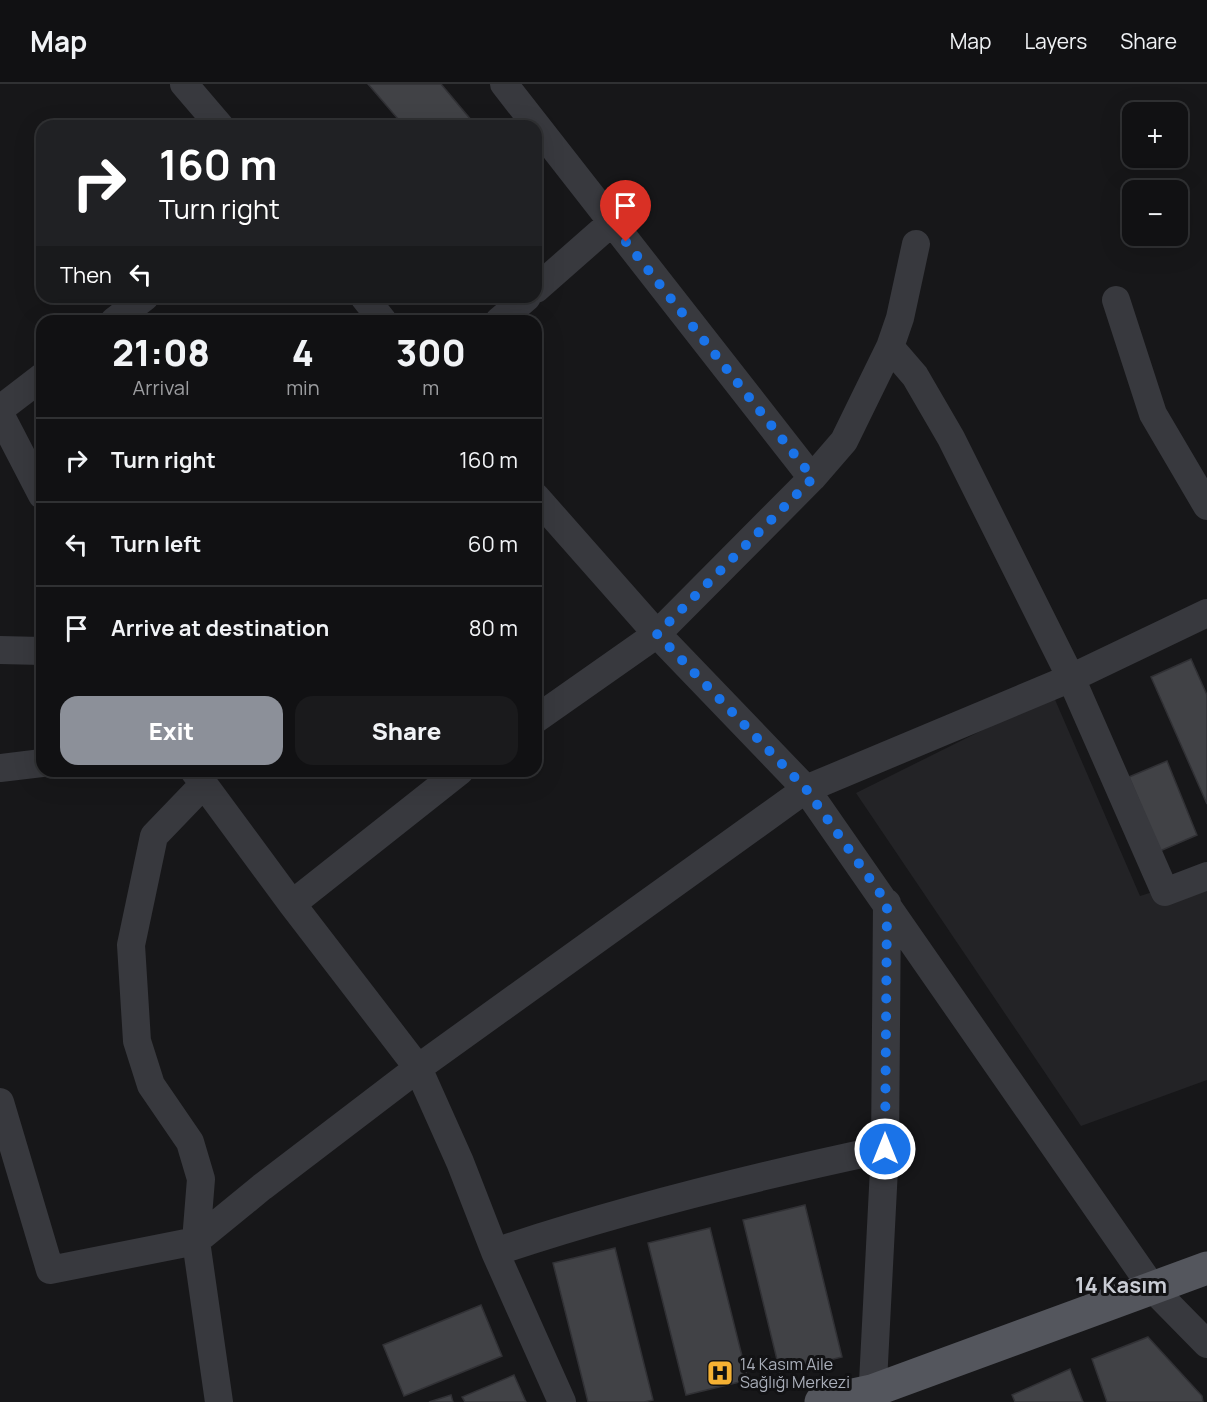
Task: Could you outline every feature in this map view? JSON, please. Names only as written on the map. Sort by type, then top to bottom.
[{"type":"main road","points":[[821,1402],[872,1396],[1207,1268]]},
{"type":"street","points":[[184,84],[215,120]]},
{"type":"street","points":[[504,84],[532,120]]},
{"type":"street","points":[[542,133],[813,478]]},
{"type":"street","points":[[542,284],[611,223]]},
{"type":"street","points":[[542,714],[657,634],[813,478],[844,441],[890,347],[900,318],[916,244]]},
{"type":"street","points":[[1116,300],[1153,414],[1207,506]]},
{"type":"street","points":[[122,315],[137,303]]},
{"type":"street","points":[[369,303],[378,315]]},
{"type":"street","points":[[506,315],[519,303]]},
{"type":"street","points":[[890,347],[915,376],[951,438],[1071,678],[1165,892],[1207,876]]},
{"type":"street","points":[[0,409],[36,381]]},
{"type":"street","points":[[0,414],[36,483]]},
{"type":"street","points":[[542,504],[657,634],[806,789],[1154,1290],[1207,1344]]},
{"type":"street","points":[[0,1102],[50,1270],[196,1241],[262,1187],[418,1068],[806,789],[1071,678],[1207,613]]},
{"type":"street","points":[[0,650],[36,651]]},
{"type":"street","points":[[0,768],[36,764]]},
{"type":"street","points":[[219,1402],[196,1241],[201,1179],[190,1142],[151,1085],[138,1041],[131,945],[154,837],[199,777],[292,904],[418,1068],[460,1162],[495,1252],[562,1402]]},
{"type":"street","points":[[292,904],[452,777]]},
{"type":"street","points":[[872,1396],[885,1149],[887,903]]},
{"type":"street","points":[[495,1252],[567,1228],[763,1175],[885,1149]]},
{"type":"shaded area","points":[[1053,695],[1140,896],[1207,875],[1207,1080],[1081,1126],[856,793]]},
{"type":"building","points":[[368,84],[441,84],[471,120],[399,120]]},
{"type":"building","points":[[1191,659],[1207,695],[1207,804],[1151,677]]},
{"type":"building","points":[[1167,761],[1197,835],[1160,851],[1129,777]]},
{"type":"building","points":[[805,1205],[842,1357],[780,1372],[743,1220]]},
{"type":"building","points":[[710,1228],[748,1380],[686,1395],[648,1243]]},
{"type":"building","points":[[615,1248],[653,1400],[644,1402],[588,1402],[553,1263]]},
{"type":"building","points":[[481,1305],[502,1356],[404,1396],[383,1345]]},
{"type":"building","points":[[1148,1337],[1202,1396],[1203,1402],[1107,1402],[1092,1359]]},
{"type":"building","points":[[1070,1369],[1083,1402],[1015,1402],[1012,1395]]},
{"type":"building","points":[[514,1375],[526,1402],[465,1402],[462,1397]]},
{"type":"building","points":[[451,1395],[453,1402],[429,1402]]},
{"type":"place","name":"14 Kasım Aile Sağlığı Merkezi","points":[[720,1373]]},
{"type":"district","name":"14 Kasım","points":[[1121,1285]]},
{"type":"route","points":[[626,242],[813,478],[657,634],[806,789],[887,903],[885,1149]]}]
